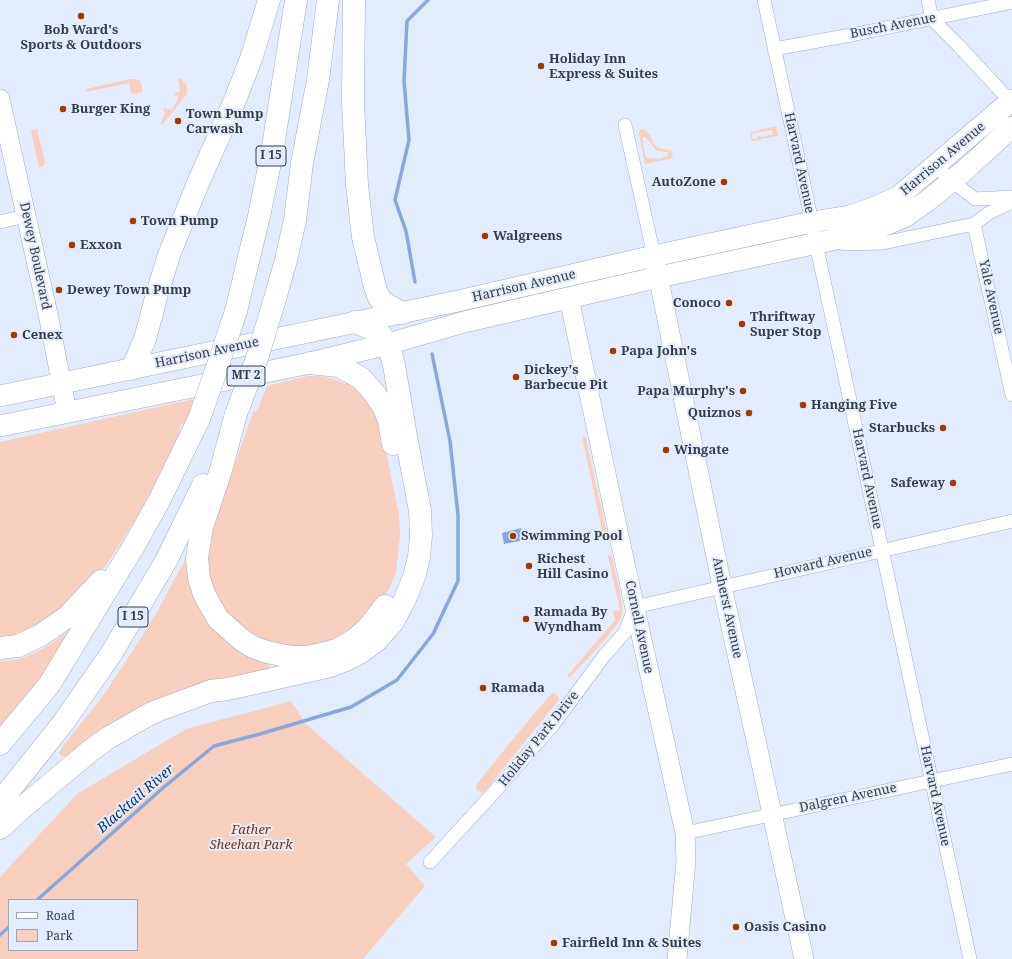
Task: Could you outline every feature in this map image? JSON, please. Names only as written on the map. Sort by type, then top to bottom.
[{"type":"highway","points":[[132,369],[145,339],[169,255],[198,183],[235,100],[252,56],[269,0]]},
{"type":"highway","name":"I 15","points":[[0,744],[49,685],[158,502],[199,419],[236,311],[259,216],[272,153],[296,0]]},
{"type":"highway","name":"I 15","points":[[0,802],[63,723],[111,654],[166,561],[236,414],[257,358],[286,260],[295,220],[302,163],[318,80],[328,0]]},
{"type":"highway","points":[[354,0],[353,102],[357,185],[363,237],[379,298],[386,304],[402,313]]},
{"type":"highway","points":[[0,828],[90,751],[108,738],[148,715],[211,691],[228,689],[304,672],[330,666],[346,660],[361,652],[376,641],[393,622],[414,577],[419,557],[422,536],[420,511],[394,365],[388,344],[381,335],[372,329],[355,322]]},
{"type":"highway","points":[[236,414],[220,473],[202,527],[197,558],[204,594],[218,619],[242,640],[253,647],[281,655],[307,657],[339,649],[354,640],[368,628],[389,601],[396,586],[406,552],[408,517],[389,421],[384,408],[375,394],[361,378],[339,366],[310,363]]},
{"type":"highway","points":[[0,648],[18,646],[41,636],[67,617],[134,544]]},
{"type":"main road","name":"Harrison Avenue","points":[[0,396],[402,313],[654,256],[812,222],[850,216],[898,197],[1012,101]]},
{"type":"main road","name":"Harrison Avenue","points":[[0,426],[310,363],[388,344],[464,322],[659,277],[816,244],[865,232],[906,216],[927,201],[964,171],[1012,127]]},
{"type":"street","name":"Harvard Avenue","points":[[764,0],[970,959]]},
{"type":"street","points":[[928,0],[932,19],[1012,101]]},
{"type":"street","name":"Busch Avenue","points":[[774,49],[1012,2]]},
{"type":"street","name":"Dewey Boulevard","points":[[0,99],[48,314],[67,412]]},
{"type":"street","points":[[625,125],[654,256]]},
{"type":"street","points":[[935,165],[974,199],[1012,197]]},
{"type":"street","points":[[816,244],[883,243],[974,224],[989,213],[1012,202]]},
{"type":"street","points":[[0,222],[26,216]]},
{"type":"street","name":"Yale Avenue","points":[[974,224],[1012,395]]},
{"type":"street","name":"Amherst Avenue","points":[[654,256],[722,586],[804,959]]},
{"type":"street","name":"Cornell Avenue","points":[[569,298],[685,833],[686,861],[677,959]]},
{"type":"street","name":"Howard Avenue","points":[[635,607],[1012,521]]},
{"type":"street","name":"Holiday Park Drive","points":[[430,862],[553,725],[604,656],[625,632],[635,607]]},
{"type":"street","name":"Dalgren Avenue","points":[[685,833],[1012,764]]},
{"type":"green space","points":[[178,78],[186,84],[187,94],[162,125],[161,123],[165,113],[163,109],[172,110],[179,97],[174,95],[175,93],[180,92]]},
{"type":"green space","points":[[130,79],[140,81],[142,92],[135,94],[131,93],[129,83],[86,92],[86,89]]},
{"type":"green space","points":[[776,126],[778,136],[752,141],[750,134],[751,132]],"holes":[[[773,131],[772,135],[764,137],[759,136],[756,139],[753,139],[752,137],[752,134],[756,132]]]},
{"type":"green space","points":[[37,129],[45,163],[39,168],[31,130]]},
{"type":"green space","points":[[643,129],[650,135],[654,145],[663,149],[671,150],[673,158],[645,164],[639,133],[640,130]],"holes":[[[645,137],[657,151],[667,152],[667,156],[660,159],[647,158],[644,152],[642,138]]]},
{"type":"green space","points":[[308,376],[327,377],[345,384],[349,382],[357,388],[375,412],[384,441],[399,515],[400,534],[396,573],[389,589],[374,613],[357,631],[308,651],[266,643],[247,633],[221,607],[212,589],[207,570],[207,553],[210,535],[253,412],[257,411],[267,386]]},
{"type":"green space","points":[[194,399],[185,424],[180,425],[179,431],[181,436],[136,519],[104,568],[66,612],[0,643],[0,442]]},
{"type":"green space","points":[[584,436],[586,439],[607,534],[606,540],[603,535],[582,437]]},
{"type":"green space","points":[[610,555],[620,592],[622,614],[616,626],[602,643],[570,677],[567,677],[615,620],[613,611],[620,610],[608,556]]},
{"type":"green space","points":[[187,556],[209,622],[220,636],[233,646],[251,657],[268,664],[270,667],[267,671],[65,757],[61,756],[59,753],[62,747],[100,700],[136,646],[158,610]]},
{"type":"green space","points":[[67,632],[70,632],[58,654],[0,731],[0,661],[9,661],[27,656],[44,648]]},
{"type":"green space","points":[[553,693],[558,695],[559,700],[485,791],[482,793],[477,790],[477,784],[486,772]]},
{"type":"green space","name":"Father Sheehan Park","points":[[291,701],[306,724],[436,837],[406,864],[425,886],[363,959],[0,959],[0,877],[77,794],[186,729]]},
{"type":"water","name":"Swimming Pool","points":[[521,528],[524,540],[504,544],[502,533]]},
{"type":"waterway","points":[[415,282],[406,231],[395,200],[409,140],[404,81],[407,21],[428,0]]},
{"type":"waterway","points":[[38,899],[164,787],[214,746],[351,707],[397,680],[433,634],[458,581],[458,515],[450,441],[432,354]]},
{"type":"waterway","name":"Blacktail River","points":[[0,935],[8,928]]},
{"type":"place","name":"Bob Ward's Sports & Outdoors","points":[[81,16]]},
{"type":"place","name":"Holiday Inn Express & Suites","points":[[541,66]]},
{"type":"place","name":"Burger King","points":[[63,109]]},
{"type":"place","name":"Town Pump Carwash","points":[[178,121]]},
{"type":"place","name":"AutoZone","points":[[724,182]]},
{"type":"place","name":"Town Pump","points":[[133,221]]},
{"type":"place","name":"Walgreens","points":[[485,236]]},
{"type":"place","name":"Exxon","points":[[72,245]]},
{"type":"place","name":"Dewey Town Pump","points":[[59,290]]},
{"type":"place","name":"Conoco","points":[[729,303]]},
{"type":"place","name":"Thriftway Super Stop","points":[[742,324]]},
{"type":"place","name":"Cenex","points":[[14,335]]},
{"type":"place","name":"Papa John's","points":[[613,351]]},
{"type":"place","name":"Dickey's Barbecue Pit","points":[[516,377]]},
{"type":"place","name":"Papa Murphy's","points":[[743,391]]},
{"type":"place","name":"Hanging Five","points":[[803,405]]},
{"type":"place","name":"Quiznos","points":[[749,413]]},
{"type":"place","name":"Starbucks","points":[[943,428]]},
{"type":"place","name":"Wingate","points":[[666,450]]},
{"type":"place","name":"Safeway","points":[[953,483]]},
{"type":"place","name":"Swimming Pool","points":[[513,536]]},
{"type":"place","name":"Richest Hill Casino","points":[[529,566]]},
{"type":"place","name":"Ramada By Wyndham","points":[[526,619]]},
{"type":"place","name":"Ramada","points":[[483,688]]},
{"type":"place","name":"Oasis Casino","points":[[736,927]]},
{"type":"place","name":"Fairfield Inn & Suites","points":[[554,943]]}]
